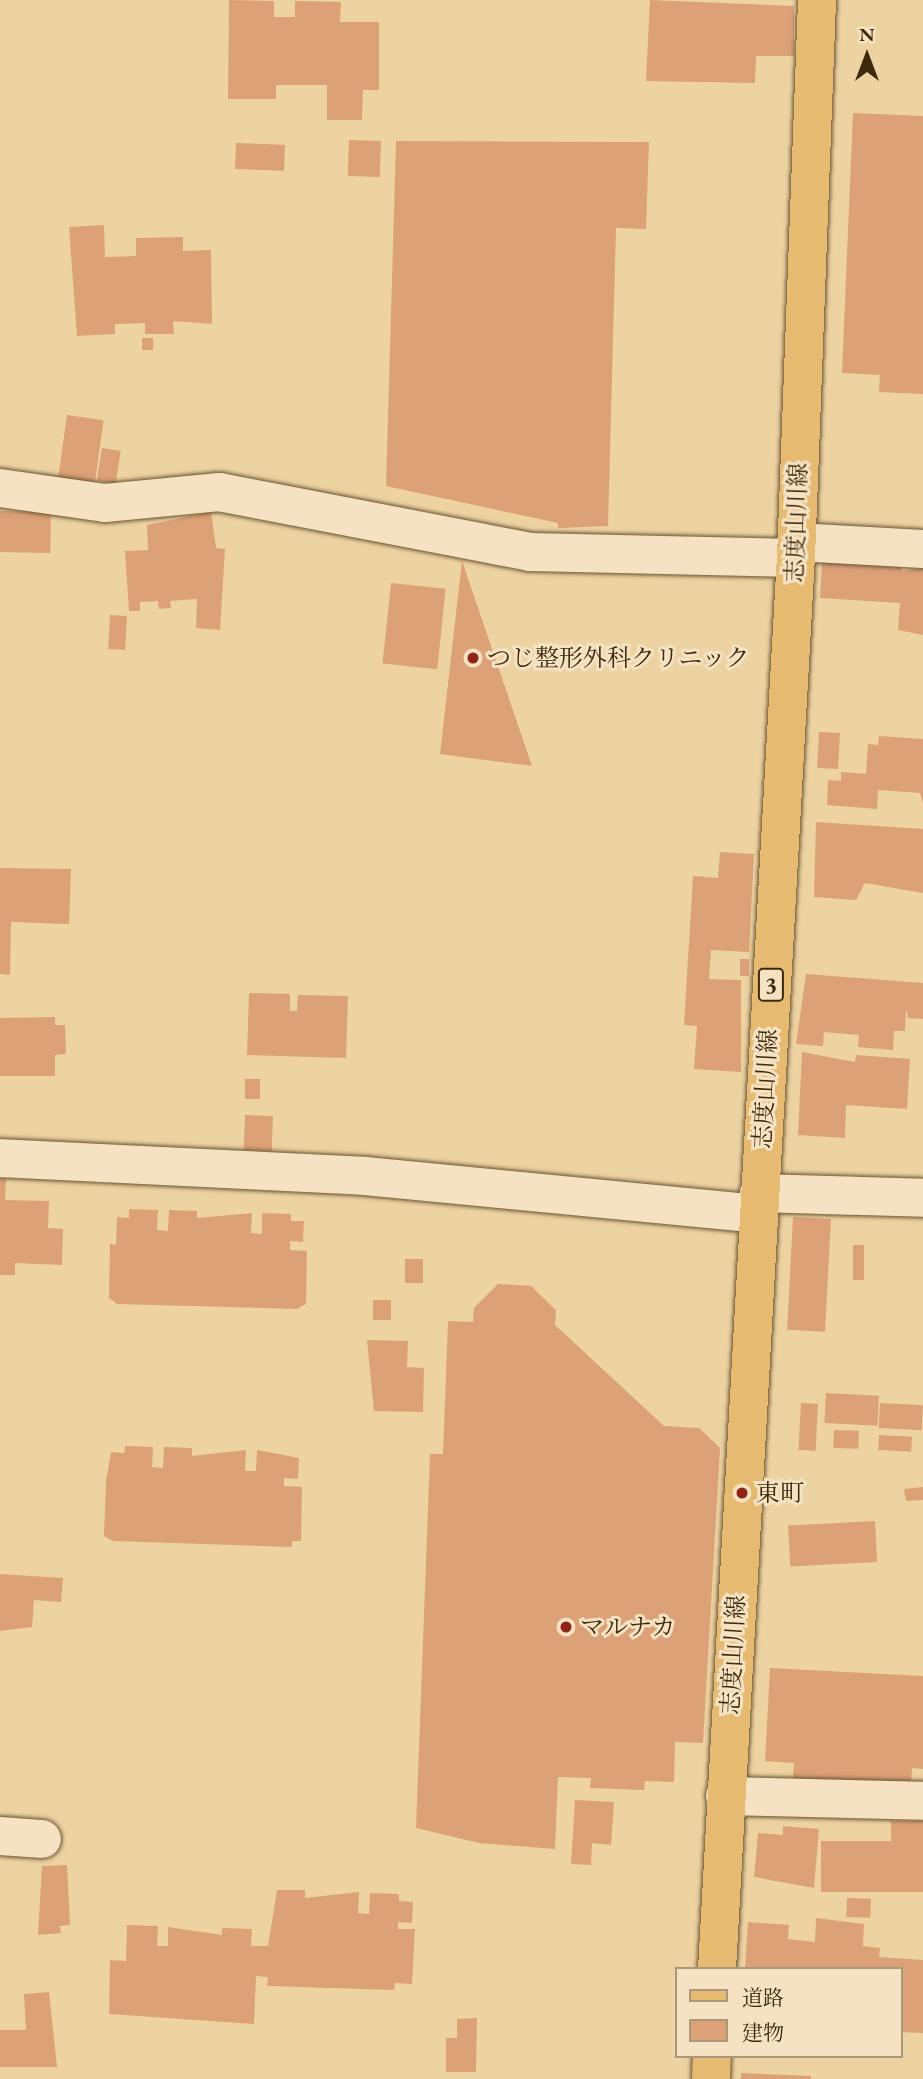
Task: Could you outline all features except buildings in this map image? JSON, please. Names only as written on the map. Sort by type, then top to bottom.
[{"type":"main road","name":"志度山川線","points":[[716,1967],[796,550],[817,0]]},
{"type":"main road","points":[[711,2079],[712,2058]]},
{"type":"street","points":[[0,488],[105,503],[219,492],[530,552],[923,549]]},
{"type":"street","points":[[0,1158],[365,1176],[759,1204],[923,1198]]},
{"type":"street","points":[[725,1796],[923,1801]]},
{"type":"street","points":[[0,1836],[41,1839]]},
{"type":"place","name":"つじ整形外科クリニック","points":[[473,658]]},
{"type":"place","name":"東町","points":[[742,1493]]},
{"type":"place","name":"マルナカ","points":[[566,1627]]}]
